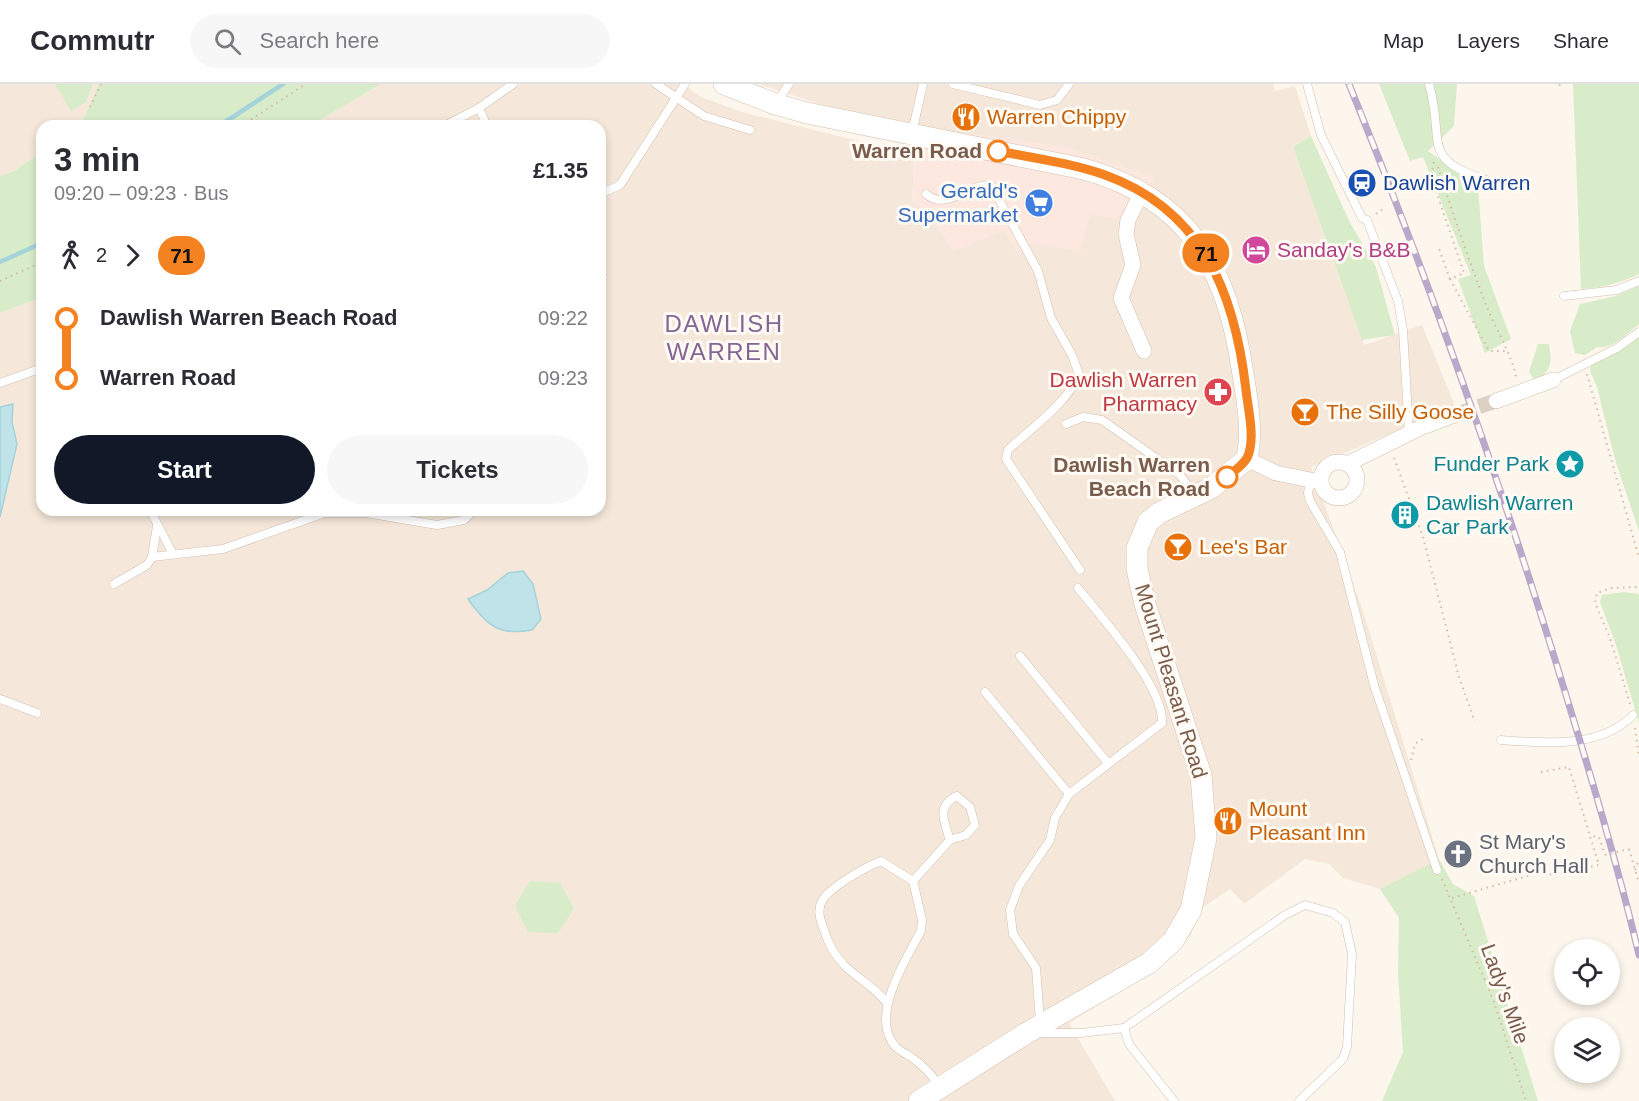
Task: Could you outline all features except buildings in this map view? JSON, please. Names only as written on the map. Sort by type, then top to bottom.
[{"type":"street","points":[[724,84],[775,104],[1084,169],[1142,192],[1170,212],[1197,241],[1224,290],[1239,349],[1245,385],[1250,431],[1246,459],[1276,473],[1316,481],[1332,497],[1349,494],[1357,482],[1356,476],[1347,464],[1341,462],[1329,465],[1316,481]]},
{"type":"street","points":[[1142,192],[1128,220],[1126,234],[1133,264],[1121,298],[1144,351]]},
{"type":"street","points":[[1496,401],[1553,380]]},
{"type":"street","points":[[1347,464],[1409,433],[1457,414]]},
{"type":"street","name":"Mount Pleasant Road","points":[[919,1101],[1033,1029],[1149,963],[1173,941],[1191,910],[1206,838],[1201,775],[1145,604],[1137,569],[1137,548],[1148,522],[1160,513],[1223,480],[1246,459]]},
{"type":"lane","points":[[456,120],[479,108],[513,84]]},
{"type":"lane","points":[[656,84],[704,116],[750,130]]},
{"type":"lane","points":[[606,191],[620,185],[685,84]]},
{"type":"lane","points":[[775,104],[789,84]]},
{"type":"lane","points":[[912,134],[923,84]]},
{"type":"lane","points":[[953,84],[1040,105],[1057,100],[1069,84]]},
{"type":"lane","points":[[1307,84],[1321,135],[1362,218],[1367,220],[1398,301],[1403,330],[1409,433]]},
{"type":"lane","points":[[1429,84],[1434,107],[1437,147],[1451,164],[1472,176],[1493,182]]},
{"type":"lane","points":[[479,108],[485,120]]},
{"type":"lane","points":[[926,194],[930,198],[943,200],[981,184],[990,185],[1038,271],[1051,318],[1072,355],[1079,374],[1069,392],[1008,450],[1006,459],[1080,570]]},
{"type":"lane","points":[[1564,296],[1617,290],[1639,281]]},
{"type":"lane","points":[[1553,380],[1617,348],[1639,332]]},
{"type":"lane","points":[[0,383],[36,370]]},
{"type":"lane","points":[[1066,424],[1083,417],[1102,420],[1180,476],[1195,495]]},
{"type":"lane","points":[[1316,481],[1308,493],[1310,501],[1340,552],[1374,685],[1437,870]]},
{"type":"lane","points":[[153,516],[172,554]]},
{"type":"lane","points":[[152,557],[223,549],[316,516]]},
{"type":"lane","points":[[384,516],[437,525],[464,520],[468,516]]},
{"type":"lane","points":[[114,584],[147,565],[152,557],[157,526]]},
{"type":"lane","points":[[1078,588],[1142,670],[1163,714],[1162,723],[1158,728],[1107,762],[1069,794],[1055,818],[1050,840],[1019,886],[1010,910],[1014,934],[1036,968],[1033,1029],[1081,1033],[1124,1028],[1285,915],[1305,905],[1333,913],[1345,922],[1352,954],[1347,1047],[1342,1059],[1299,1101]]},
{"type":"lane","points":[[1020,656],[1107,762]]},
{"type":"lane","points":[[985,692],[1069,794]]},
{"type":"lane","points":[[0,699],[37,713]]},
{"type":"lane","points":[[1501,740],[1567,742],[1613,731],[1633,716]]},
{"type":"lane","points":[[913,881],[950,840],[966,835],[975,825],[970,807],[957,796],[946,802],[943,808],[942,818],[950,840]]},
{"type":"lane","points":[[886,1002],[921,931],[922,920],[913,881],[881,861],[833,890],[821,902],[819,914],[828,943],[842,963],[861,981],[878,990],[886,1002],[890,1038],[896,1048],[933,1077],[940,1088]]},
{"type":"lane","points":[[1124,1028],[1129,1044],[1174,1101]]},
{"type":"path","points":[[90,107],[101,84]]},
{"type":"path","points":[[250,120],[306,84]]},
{"type":"path","points":[[1437,147],[1431,176],[1464,273],[1450,279]]},
{"type":"path","points":[[1437,147],[1437,164],[1454,216],[1505,351],[1514,366],[1518,392]]},
{"type":"path","points":[[1439,249],[1450,279],[1489,351],[1505,351]]},
{"type":"path","points":[[0,281],[36,265]]},
{"type":"path","points":[[1585,362],[1639,558]]},
{"type":"path","points":[[1389,444],[1423,537],[1459,677],[1475,722]]},
{"type":"path","points":[[1639,584],[1597,593],[1595,603],[1610,638],[1633,716],[1639,757]]},
{"type":"path","points":[[1402,767],[1409,764],[1414,757],[1415,744],[1426,737]]},
{"type":"path","points":[[1452,898],[1541,873],[1554,874],[1599,865],[1569,767],[1541,772]]},
{"type":"path","points":[[1590,837],[1599,837],[1605,855],[1629,849],[1639,883]]},
{"type":"path","points":[[1635,870],[1639,859]]},
{"type":"path","name":"Lady's Mile","points":[[1437,870],[1452,898],[1494,1002],[1526,1101]]},
{"type":"shaded area","points":[[0,84],[99,84],[83,120],[36,120],[36,156],[14,171],[0,176]]},
{"type":"shaded area","points":[[381,84],[683,84],[701,97],[742,112],[915,155],[912,201],[930,213],[953,250],[1004,230],[1032,242],[1080,250],[924,127],[840,111],[758,84],[1273,84],[1275,91],[1295,86],[1311,136],[1293,147],[1364,345],[1422,325],[1455,406],[1311,467],[1363,611],[1439,859],[1380,889],[1343,878],[1329,864],[1305,859],[1244,904],[1230,889],[1199,910],[1191,935],[1167,962],[1069,1023],[1115,1101],[0,1101],[0,313],[36,299],[36,516],[606,516],[606,120],[320,120]]},
{"type":"shaded area","points":[[924,127],[1069,148],[1155,178],[1117,219],[1091,214],[1080,251],[1032,242],[1019,256],[1004,230],[953,251],[930,213],[912,201],[915,155]]},
{"type":"green space","points":[[55,84],[93,84],[86,102],[71,111]]},
{"type":"green space","points":[[99,84],[381,84],[320,120],[83,120]]},
{"type":"green space","points":[[1379,84],[1457,84],[1454,126],[1428,151],[1478,186],[1484,266],[1511,339],[1485,353],[1458,279],[1471,275],[1423,157],[1410,161]]},
{"type":"green space","points":[[1573,84],[1639,84],[1639,274],[1596,288],[1581,289]]},
{"type":"green space","points":[[1311,136],[1349,221],[1376,267],[1395,335],[1362,340],[1293,147]]},
{"type":"green space","points":[[36,156],[36,299],[0,313],[0,176],[14,171]]},
{"type":"green space","points":[[1639,286],[1639,324],[1609,346],[1597,347],[1585,355],[1575,353],[1570,331],[1580,304],[1616,296]]},
{"type":"green space","points":[[1639,336],[1639,531],[1616,463],[1597,387],[1590,371],[1591,365]]},
{"type":"green space","points":[[1538,344],[1549,344],[1550,361],[1544,374],[1534,380],[1529,372]]},
{"type":"green space","points":[[1624,592],[1639,594],[1639,723],[1615,642],[1600,602],[1602,595]]},
{"type":"green space","points":[[1439,859],[1453,884],[1474,896],[1538,1101],[1382,1101],[1403,1052],[1398,973],[1399,918],[1380,889]]},
{"type":"green space","points":[[530,881],[560,883],[574,909],[558,933],[528,932],[515,906]]},
{"type":"water","points":[[13,404],[12,422],[17,444],[0,517],[0,407]]},
{"type":"water","points":[[523,571],[533,584],[541,619],[532,630],[502,630],[481,616],[468,599],[487,590],[508,573]]},
{"type":"waterway","points":[[228,120],[283,84]]},
{"type":"waterway","points":[[0,262],[36,246]]},
{"type":"tunnel","points":[[1457,414],[1496,401]]},
{"type":"railway","points":[[1349,84],[1431,296],[1506,509],[1588,766],[1639,955]]},
{"type":"bus line","name":"71","points":[[998,151],[1084,169],[1142,192],[1170,212],[1208,256],[1224,290],[1233,319],[1245,385],[1250,431],[1246,459],[1227,477]]},
{"type":"place","name":"Warren Chippy","points":[[966,117]]},
{"type":"place","name":"Warren Road","points":[[998,151]]},
{"type":"place","name":"Dawlish Warren","points":[[1362,183]]},
{"type":"place","name":"Gerald's Supermarket","points":[[1039,203]]},
{"type":"place","name":"Sanday's B&B","points":[[1256,250]]},
{"type":"place","name":"Dawlish Warren Pharmacy","points":[[1218,392]]},
{"type":"place","name":"The Silly Goose","points":[[1305,412]]},
{"type":"place","name":"Funder Park","points":[[1570,464]]},
{"type":"place","name":"Dawlish Warren Beach Road","points":[[1227,477]]},
{"type":"place","name":"Dawlish Warren Car Park","points":[[1405,515]]},
{"type":"place","name":"Lee's Bar","points":[[1178,547]]},
{"type":"place","name":"Mount Pleasant Inn","points":[[1228,821]]},
{"type":"place","name":"St Mary's Church Hall","points":[[1458,854]]},
{"type":"district","name":"DAWLISH WARREN","points":[[724,338]]}]
